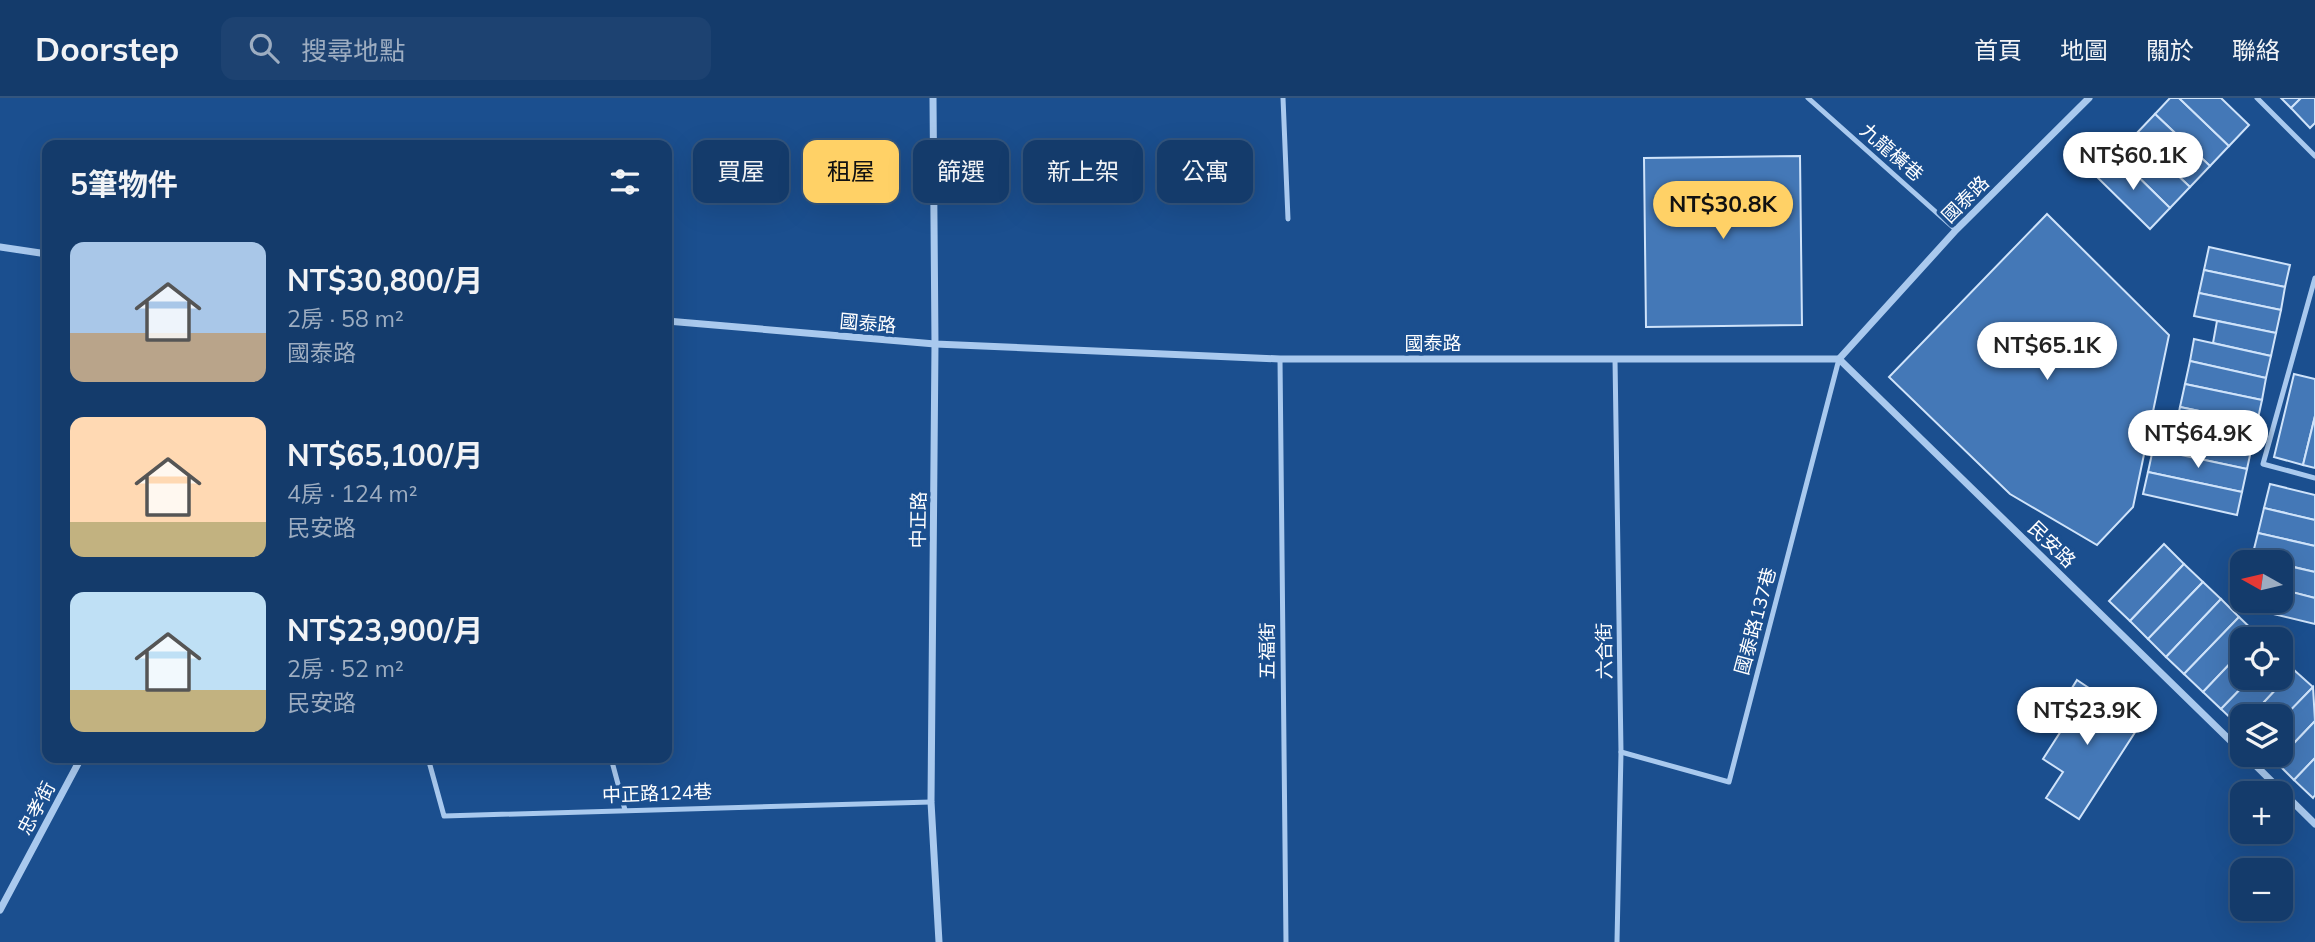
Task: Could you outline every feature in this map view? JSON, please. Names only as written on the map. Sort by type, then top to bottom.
[{"type":"street","name":"中正路","points":[[933,98],[935,344],[931,802],[939,942]]},
{"type":"street","name":"國泰路","points":[[672,321],[935,344],[1280,359],[1839,359],[1956,229],[2090,98]]},
{"type":"street","points":[[0,247],[42,253]]},
{"type":"street","name":"民安路","points":[[1839,359],[2230,740]]},
{"type":"street","name":"忠孝街","points":[[0,910],[78,763]]},
{"type":"street","name":"民安路","points":[[2257,767],[2315,824]]},
{"type":"lane","points":[[1283,98],[1288,219]]},
{"type":"lane","name":"九龍橫巷","points":[[1808,98],[1956,229]]},
{"type":"lane","points":[[2257,98],[2315,156]]},
{"type":"lane","points":[[2315,278],[2263,464],[2315,478]]},
{"type":"lane","name":"五福街","points":[[1280,359],[1286,942]]},
{"type":"lane","name":"六合街","points":[[1615,359],[1621,752],[1617,942]]},
{"type":"lane","name":"國泰路137巷","points":[[1621,752],[1729,782],[1839,359]]},
{"type":"lane","name":"中正路124巷","points":[[429,763],[444,816],[931,802]]},
{"type":"lane","points":[[612,763],[625,810]]},
{"type":"building","points":[[2170,98],[2179,98],[2229,146],[2210,166],[2155,114]]},
{"type":"building","points":[[2179,98],[2221,98],[2249,125],[2229,146]]},
{"type":"building","points":[[2281,98],[2301,98],[2291,108]]},
{"type":"building","points":[[2301,98],[2315,98],[2315,123],[2310,128],[2291,108]]},
{"type":"building","points":[[2155,114],[2210,166],[2190,187],[2135,135]]},
{"type":"building","points":[[2135,135],[2190,187],[2170,208],[2116,155]]},
{"type":"building","points":[[2116,155],[2170,208],[2150,229],[2096,176]]},
{"type":"building","points":[[1800,156],[1802,325],[1646,327],[1644,158]]},
{"type":"building","points":[[2047,214],[2169,335],[2133,507],[2097,545],[2010,494],[1889,377]]},
{"type":"building","points":[[2209,247],[2290,265],[2285,287],[2204,270]]},
{"type":"building","points":[[2204,270],[2285,287],[2281,310],[2199,293]]},
{"type":"building","points":[[2199,293],[2281,310],[2276,333],[2194,316]]},
{"type":"building","points":[[2217,321],[2276,333],[2271,356],[2213,343]]},
{"type":"building","points":[[2194,339],[2271,356],[2266,378],[2190,361]]},
{"type":"building","points":[[2190,361],[2266,378],[2262,400],[2185,384]]},
{"type":"building","points":[[2294,374],[2315,379],[2315,416],[2303,465],[2274,457]]},
{"type":"building","points":[[2185,384],[2262,400],[2257,423],[2180,407]]},
{"type":"building","points":[[2180,407],[2257,423],[2252,446],[2175,430]]},
{"type":"building","points":[[2315,416],[2315,468],[2303,465]]},
{"type":"building","points":[[2157,426],[2252,446],[2247,469],[2153,449]]},
{"type":"building","points":[[2153,449],[2247,469],[2242,492],[2148,472]]},
{"type":"building","points":[[2148,472],[2242,492],[2237,515],[2143,494]]},
{"type":"building","points":[[2270,484],[2315,495],[2315,520],[2264,508]]},
{"type":"building","points":[[2264,508],[2315,520],[2315,546],[2258,533]]},
{"type":"building","points":[[2258,533],[2315,546],[2315,572],[2293,567],[2293,550],[2254,550]]},
{"type":"building","points":[[2164,544],[2184,564],[2130,621],[2109,601]]},
{"type":"building","points":[[2184,564],[2203,582],[2148,639],[2130,621]]},
{"type":"building","points":[[2293,567],[2315,572],[2315,598],[2293,592]]},
{"type":"building","points":[[2203,582],[2221,599],[2166,657],[2148,639]]},
{"type":"building","points":[[2293,592],[2315,598],[2315,624],[2269,613],[2293,613]]},
{"type":"building","points":[[2221,599],[2230,608],[2230,613],[2239,617],[2184,674],[2166,657]]},
{"type":"building","points":[[2239,617],[2250,627],[2230,627],[2230,664],[2203,692],[2184,674]]},
{"type":"building","points":[[2230,664],[2230,690],[2239,690],[2221,709],[2203,692]]},
{"type":"building","points":[[2293,671],[2313,687],[2293,708],[2293,704],[2262,704],[2275,690],[2293,690]]},
{"type":"building","points":[[2077,680],[2141,723],[2079,819],[2046,798],[2063,772],[2043,759],[2068,720],[2057,712]]},
{"type":"building","points":[[2313,687],[2315,721],[2293,744],[2293,708]]},
{"type":"building","points":[[2239,690],[2275,690],[2262,704],[2230,704],[2230,718],[2221,709]]},
{"type":"building","points":[[2315,721],[2315,758],[2294,780],[2281,767],[2293,767],[2293,744]]},
{"type":"building","points":[[2315,758],[2315,795],[2313,798],[2294,780]]}]
